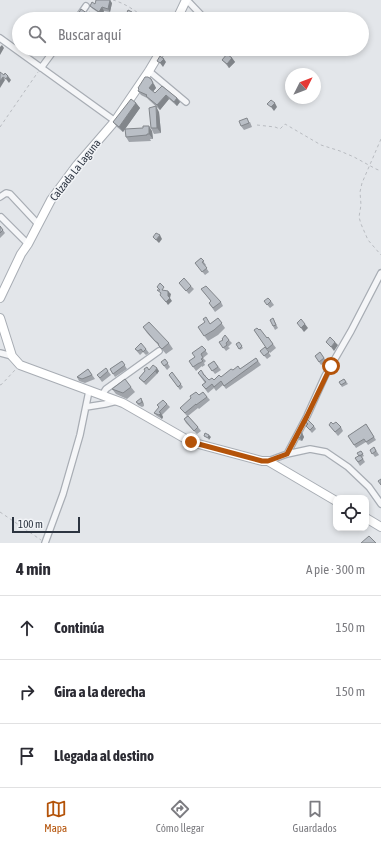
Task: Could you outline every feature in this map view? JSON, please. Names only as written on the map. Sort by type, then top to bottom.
[{"type":"street","points":[[180,12],[186,0],[198,12]]},
{"type":"street","points":[[82,12],[86,6]]},
{"type":"street","points":[[0,38],[12,47]]},
{"type":"street","points":[[25,56],[115,121]]},
{"type":"street","points":[[41,68],[50,56]]},
{"type":"street","name":"Calzada La Laguna","points":[[0,298],[21,254],[28,244],[51,200],[77,165],[115,121],[150,71],[158,56]]},
{"type":"street","points":[[150,71],[186,102]]},
{"type":"street","points":[[0,197],[6,193],[10,194],[38,224]]},
{"type":"street","points":[[1,217],[28,244]]},
{"type":"street","points":[[287,454],[307,416],[325,376],[351,331],[381,273]]},
{"type":"street","points":[[0,318],[12,356],[20,365],[123,403],[191,442],[262,461],[268,461],[287,454],[310,449],[326,452],[348,467],[368,487],[381,504]]},
{"type":"street","points":[[102,395],[106,389],[159,351]]},
{"type":"street","points":[[0,353],[12,356]]},
{"type":"street","points":[[45,543],[63,494],[80,435],[89,391]]},
{"type":"street","points":[[86,407],[117,401]]},
{"type":"street","points":[[268,461],[333,499]]},
{"type":"street","points":[[369,520],[381,527]]},
{"type":"path","points":[[113,0],[128,6],[136,12]]},
{"type":"path","points":[[0,126],[41,68]]},
{"type":"path","points":[[257,125],[280,129],[285,124],[321,145],[340,151],[381,171]]},
{"type":"path","points":[[381,139],[362,183],[360,192],[360,224],[368,240],[381,255]]},
{"type":"path","points":[[0,385],[20,365]]},
{"type":"path","points":[[0,512],[45,543]]},
{"type":"building","points":[[96,0],[110,0],[108,9],[102,7],[99,12],[90,6],[92,2],[95,4]]},
{"type":"building","points":[[160,56],[164,59],[160,63],[157,61]]},
{"type":"building","points":[[225,56],[232,58],[227,64],[222,60]]},
{"type":"building","points":[[0,72],[4,75],[5,73],[8,76],[6,79],[3,77],[0,81]]},
{"type":"building","points":[[145,77],[151,79],[153,83],[149,88],[155,93],[162,86],[177,98],[174,102],[166,95],[157,105],[146,96],[147,95],[138,91],[138,88]]},
{"type":"building","points":[[131,99],[136,103],[119,127],[113,122]]},
{"type":"building","points":[[271,100],[275,103],[271,107],[267,104]]},
{"type":"building","points":[[156,106],[157,128],[151,128],[149,108]]},
{"type":"building","points":[[247,118],[249,123],[241,126],[239,121]]},
{"type":"building","points":[[143,126],[149,126],[149,134],[126,137],[125,129],[143,128]]},
{"type":"building","points":[[0,226],[3,230],[0,233]]},
{"type":"building","points":[[156,233],[160,235],[156,240],[153,237]]},
{"type":"building","points":[[201,258],[204,261],[202,262],[207,268],[202,272],[195,263]]},
{"type":"building","points":[[184,278],[191,286],[186,291],[179,283]]},
{"type":"building","points":[[160,283],[164,287],[162,290],[168,291],[168,296],[170,298],[166,302],[160,295],[161,293],[157,290],[160,290],[157,287]]},
{"type":"building","points":[[206,286],[221,302],[213,308],[209,303],[211,301],[201,289]]},
{"type":"building","points":[[268,298],[271,301],[267,305],[264,301]]},
{"type":"building","points":[[206,317],[210,324],[218,318],[222,323],[204,336],[198,327],[205,322],[203,319]]},
{"type":"building","points":[[273,318],[276,325],[273,326],[270,320]]},
{"type":"building","points":[[301,319],[305,324],[301,328],[297,323]]},
{"type":"building","points":[[149,322],[169,343],[162,349],[143,327]]},
{"type":"building","points":[[257,328],[259,330],[260,329],[267,338],[268,337],[273,344],[267,349],[254,330]]},
{"type":"building","points":[[225,335],[229,340],[226,343],[227,345],[223,348],[219,342],[223,340],[222,339]]},
{"type":"building","points":[[330,337],[335,342],[331,347],[326,342]]},
{"type":"building","points":[[239,342],[242,346],[239,349],[236,344]]},
{"type":"building","points":[[141,343],[146,349],[143,352],[141,349],[138,351],[135,349]]},
{"type":"building","points":[[202,346],[206,350],[201,354],[203,358],[201,359],[203,361],[193,367],[189,361],[195,357],[192,353]]},
{"type":"building","points":[[265,347],[269,352],[264,356],[260,351]]},
{"type":"building","points":[[320,352],[324,358],[319,362],[315,356]]},
{"type":"building","points":[[256,358],[258,361],[224,386],[221,381],[214,387],[212,384],[206,389],[202,385],[206,382],[198,373],[201,370],[209,380],[212,378],[214,380],[219,375],[221,377],[231,369],[233,370],[238,366],[240,369]]},
{"type":"building","points":[[165,359],[168,363],[164,366],[161,362]]},
{"type":"building","points":[[122,361],[125,365],[113,374],[110,369]]},
{"type":"building","points":[[214,361],[218,367],[212,371],[208,365]]},
{"type":"building","points":[[153,365],[157,368],[144,382],[139,378],[145,371],[144,369],[147,367],[149,370]]},
{"type":"building","points":[[106,368],[108,371],[100,378],[97,375]]},
{"type":"building","points":[[88,369],[92,375],[82,379],[77,377]]},
{"type":"building","points":[[172,372],[181,384],[178,387],[169,375]]},
{"type":"building","points":[[125,379],[131,387],[123,393],[112,389]]},
{"type":"building","points":[[344,379],[346,382],[341,385],[339,382]]},
{"type":"building","points":[[196,392],[199,395],[203,392],[207,397],[185,413],[180,408],[191,398],[190,396]]},
{"type":"building","points":[[141,398],[142,402],[139,404],[136,402]]},
{"type":"building","points":[[163,400],[167,404],[159,412],[161,413],[159,415],[154,413],[159,407],[157,405]]},
{"type":"building","points":[[188,416],[198,427],[194,431],[184,419]]},
{"type":"building","points":[[306,418],[314,426],[310,430],[306,426],[308,424],[305,421]]},
{"type":"building","points":[[331,422],[333,424],[336,422],[341,427],[335,432],[329,425]]},
{"type":"building","points":[[366,424],[374,437],[366,442],[364,439],[354,445],[348,436]]},
{"type":"building","points":[[299,432],[302,433],[300,438],[297,436]]},
{"type":"building","points":[[205,433],[209,435],[208,438],[204,436]]},
{"type":"building","points":[[374,447],[376,451],[372,454],[370,450]]},
{"type":"building","points":[[361,451],[363,454],[359,456],[357,453]]},
{"type":"building","points":[[360,455],[363,459],[358,462],[355,458]]},
{"type":"building","points":[[369,536],[376,543],[361,543]]},
{"type":"route","points":[[191,442],[262,461],[268,461],[287,454],[331,366]]}]
